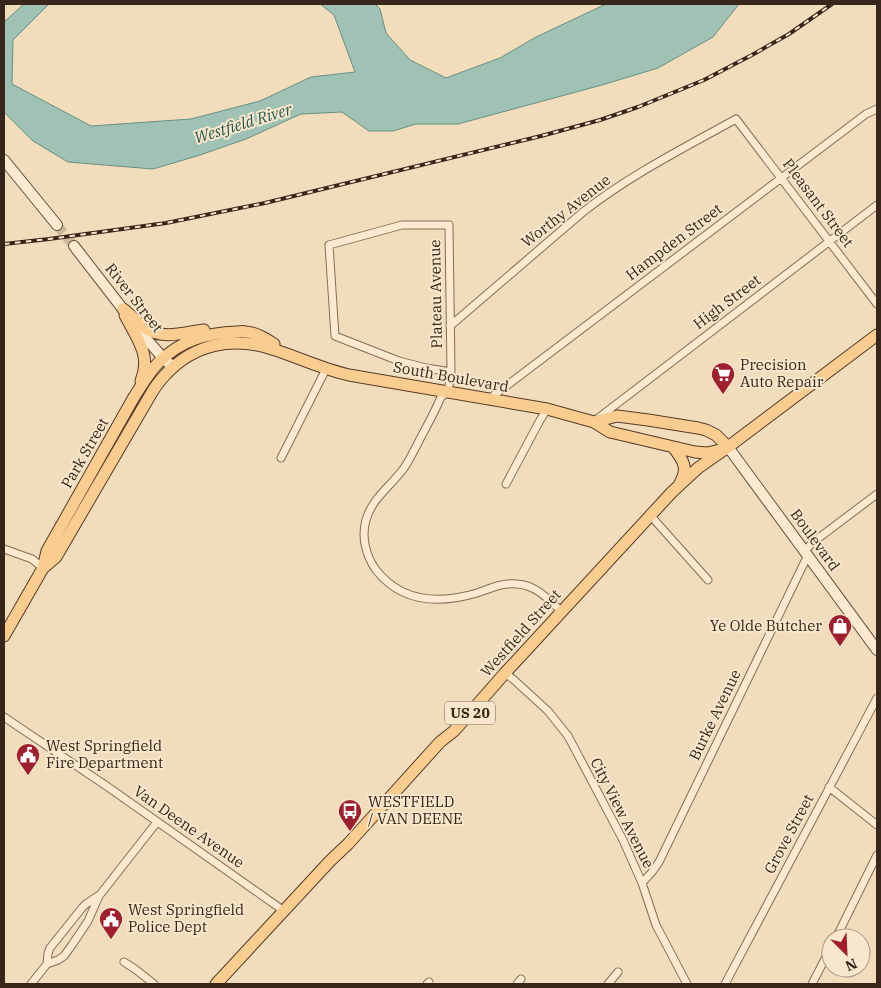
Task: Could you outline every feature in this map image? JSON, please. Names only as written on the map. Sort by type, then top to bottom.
[{"type":"main road","points":[[4,160],[58,225]]},
{"type":"main road","name":"River Street","points":[[74,246],[163,358],[173,367]]},
{"type":"main road","points":[[123,308],[144,327],[157,333],[169,334],[220,328],[245,332]]},
{"type":"main road","points":[[123,308],[140,341],[145,364],[141,382],[134,397]]},
{"type":"main road","name":"South Boulevard","points":[[163,358],[173,350],[202,336],[218,333],[245,332],[269,341],[304,361]]},
{"type":"main road","name":"Westfield Street","points":[[216,984],[348,844],[440,742],[454,731],[561,611],[680,484],[698,468],[877,335]]},
{"type":"main road","name":"South Boulevard","points":[[173,367],[187,357],[202,350],[218,345],[239,342],[271,348],[326,369],[357,376],[547,409],[594,422],[610,432],[695,452],[707,453],[728,447],[716,435],[698,428],[617,416],[594,422]]},
{"type":"main road","name":"Park Street","points":[[4,636],[43,568],[47,551],[134,397],[146,378],[163,358]]},
{"type":"main road","name":"Park Street","points":[[43,568],[56,557],[148,399],[164,376],[173,367]]},
{"type":"main road","points":[[673,447],[685,468],[680,484]]},
{"type":"main road","name":"Boulevard","points":[[728,447],[877,650]]},
{"type":"street","name":"Hampden Street","points":[[489,399],[866,114],[877,109]]},
{"type":"street","name":"Pleasant Street","points":[[736,119],[877,304]]},
{"type":"street","name":"Worthy Avenue","points":[[450,326],[583,212],[602,198],[674,153],[736,119]]},
{"type":"street","name":"High Street","points":[[594,422],[877,205]]},
{"type":"street","name":"Plateau Avenue","points":[[448,392],[451,372],[449,225],[402,225],[330,245],[335,336],[399,361],[451,372]]},
{"type":"street","points":[[281,458],[326,369]]},
{"type":"street","points":[[448,392],[441,397],[406,465],[379,496],[370,510],[364,536],[371,561],[377,571],[388,582],[416,597],[433,600],[456,598],[505,584],[516,583],[540,592],[561,611]]},
{"type":"street","points":[[506,484],[547,409]]},
{"type":"street","points":[[806,553],[812,544],[877,494]]},
{"type":"street","points":[[650,515],[708,580]]},
{"type":"street","points":[[4,549],[32,559],[43,568]]},
{"type":"street","name":"Burke Avenue","points":[[642,883],[659,862],[806,553]]},
{"type":"street","name":"City View Avenue","points":[[505,673],[548,711],[568,736],[623,840],[642,883],[656,925],[686,984]]},
{"type":"street","name":"Grove Street","points":[[725,984],[877,698]]},
{"type":"street","name":"Van Deene Avenue","points":[[4,717],[284,911]]},
{"type":"street","points":[[829,787],[877,825]]},
{"type":"street","points":[[31,984],[47,964],[64,956],[88,922],[99,896],[157,822]]},
{"type":"street","points":[[841,928],[877,855]]},
{"type":"street","points":[[47,964],[50,948],[82,908],[99,896]]},
{"type":"street","points":[[124,962],[135,968],[154,984]]},
{"type":"street","points":[[812,984],[821,966]]},
{"type":"street","points":[[608,984],[618,972]]},
{"type":"water","name":"Westfield River","points":[[24,4],[49,4],[13,40],[12,84],[91,126],[191,119],[260,101],[311,77],[355,72],[334,15],[320,4],[375,4],[380,9],[386,33],[410,60],[446,78],[500,58],[536,37],[606,4],[739,4],[713,37],[658,68],[602,85],[458,124],[416,124],[393,131],[369,131],[342,112],[301,114],[246,139],[153,169],[68,162],[33,141],[4,112],[4,22]]},
{"type":"tunnel","points":[[57,225],[74,246]]},
{"type":"railway","points":[[4,244],[166,223],[265,203],[600,120],[638,107],[704,80],[789,34],[832,4]]},
{"type":"place","name":"Precision Auto Repair","points":[[723,395]]},
{"type":"place","name":"Ye Olde Butcher","points":[[840,647]]},
{"type":"place","name":"West Springfield Fire Department","points":[[28,776]]},
{"type":"place","name":"WESTFIELD / VAN DEENE","points":[[350,832]]},
{"type":"place","name":"West Springfield Police Dept","points":[[111,940]]}]
